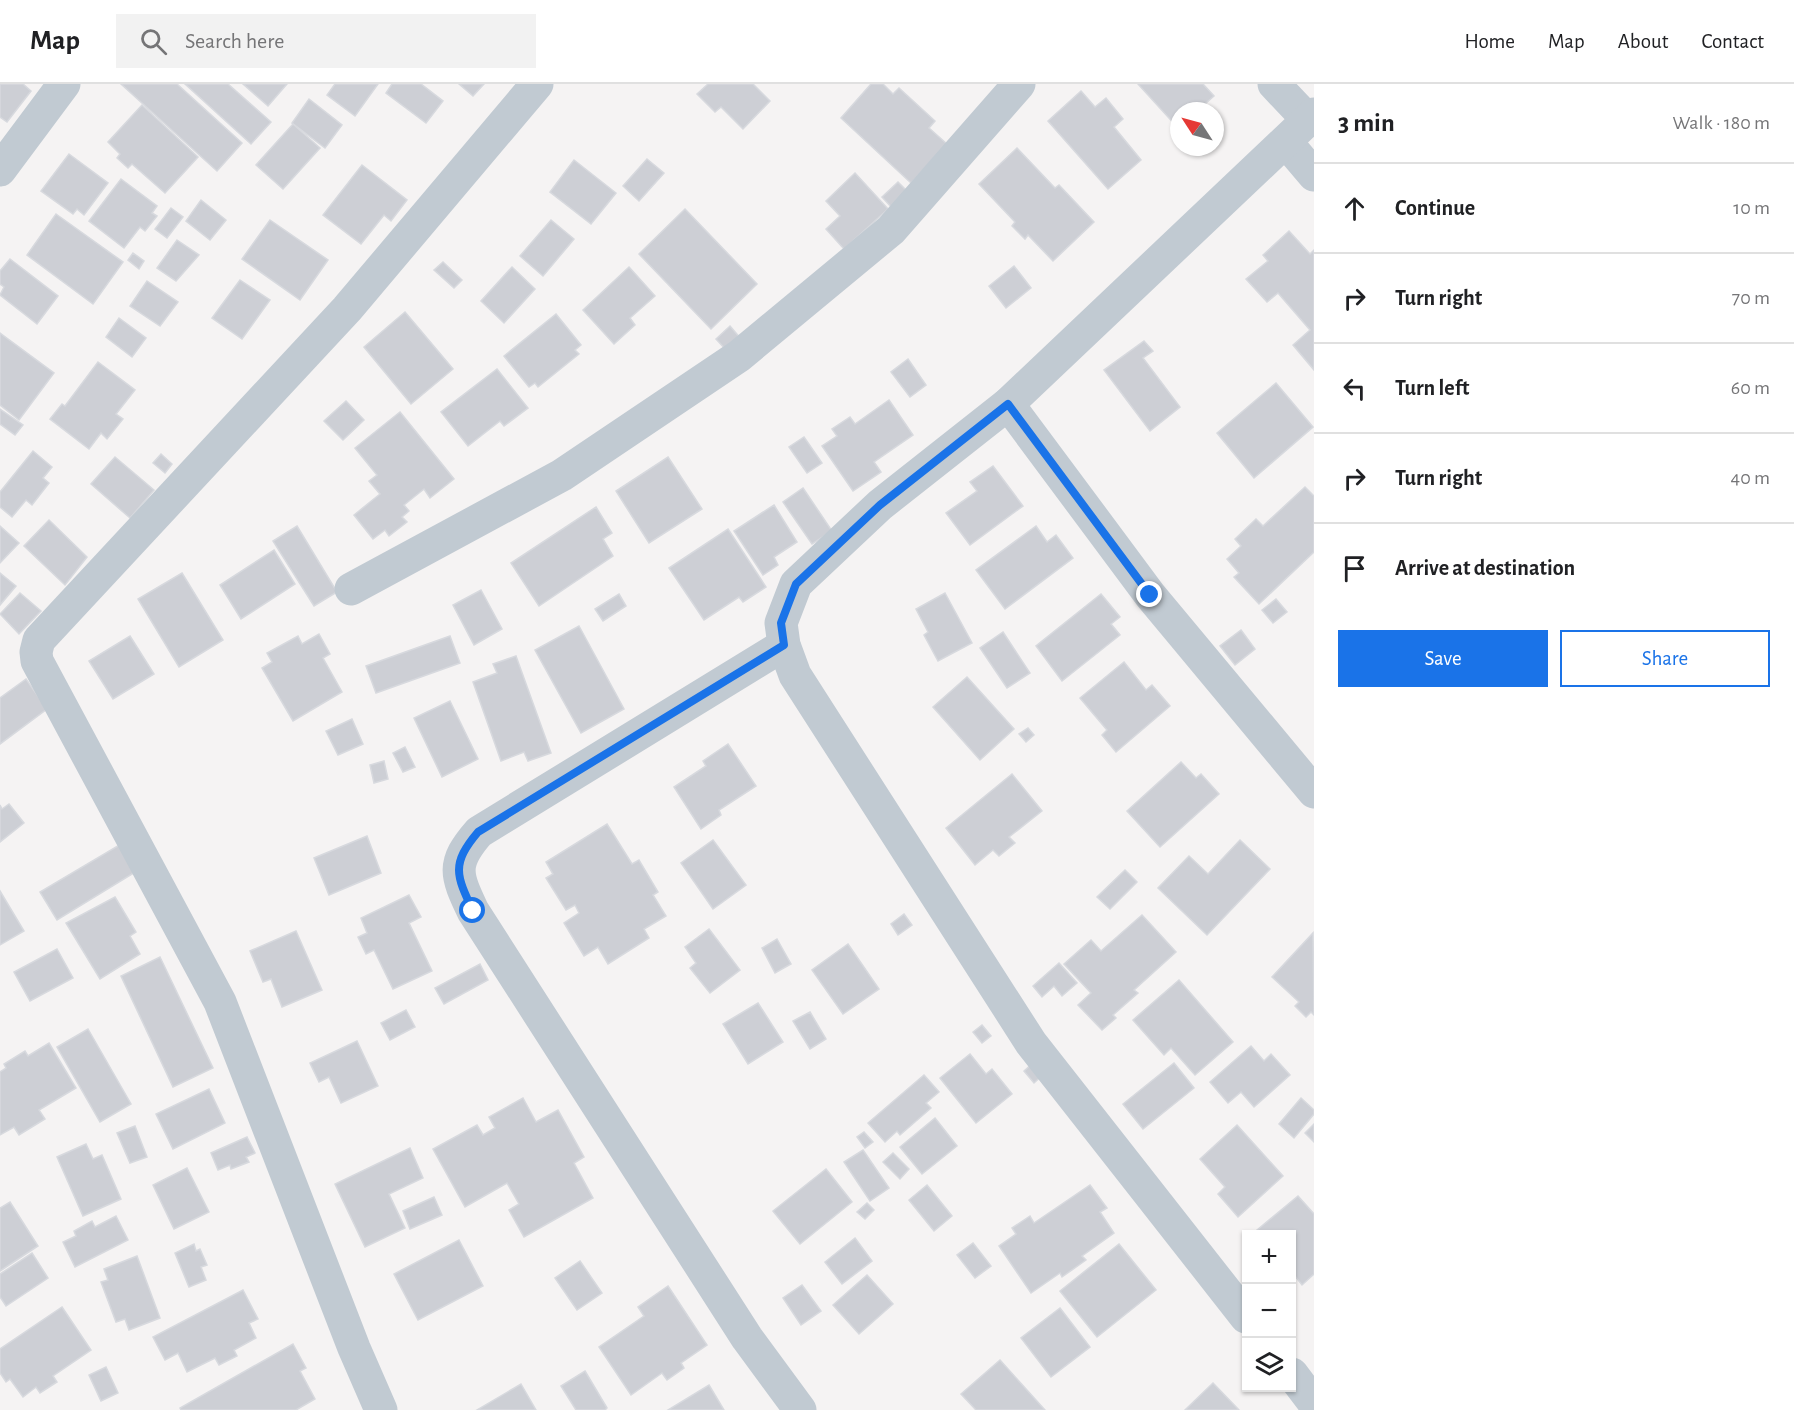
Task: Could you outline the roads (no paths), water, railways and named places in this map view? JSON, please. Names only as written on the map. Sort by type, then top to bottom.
[{"type":"street","points":[[0,171],[64,84]]},
{"type":"street","points":[[381,1410],[354,1348],[220,1002],[36,661],[36,652],[39,640],[347,309],[537,84]]},
{"type":"street","points":[[351,589],[562,476],[739,356],[816,295],[891,230],[1019,84]]},
{"type":"street","points":[[1274,84],[1303,125],[1314,175]]},
{"type":"street","points":[[1242,1312],[1031,1043],[795,675],[784,645],[781,623],[796,584],[880,505],[1008,404],[1303,125]]},
{"type":"street","points":[[1008,404],[1150,595],[1314,792]]},
{"type":"street","points":[[784,645],[478,832],[463,850],[458,879],[473,911],[741,1328],[800,1410]]},
{"type":"street","points":[[1296,1379],[1314,1403]]}]
